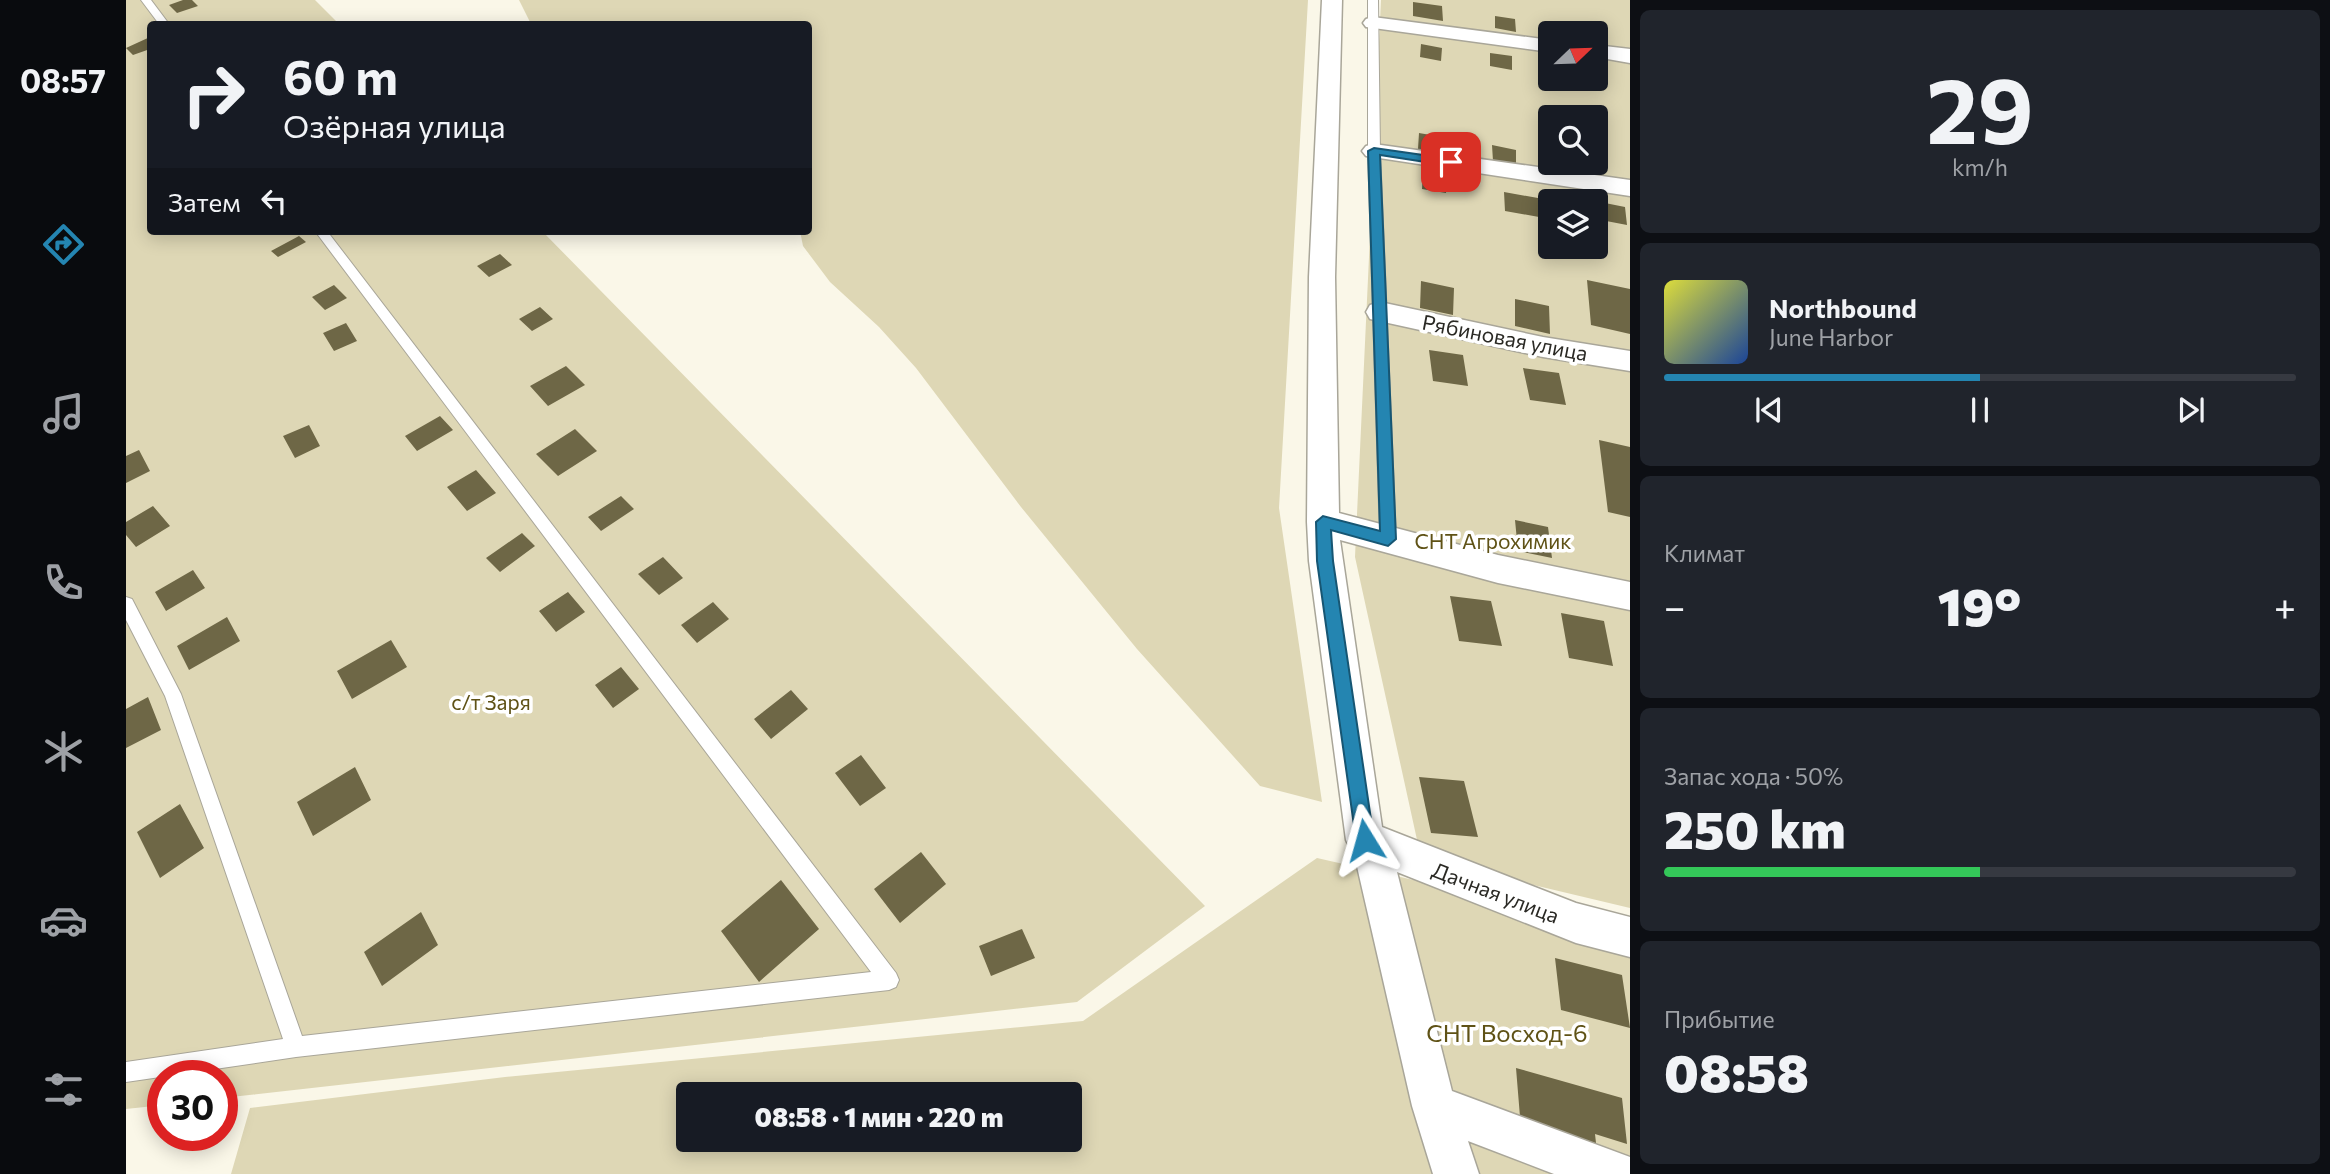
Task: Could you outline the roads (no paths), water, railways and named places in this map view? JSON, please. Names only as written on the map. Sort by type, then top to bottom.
[{"type":"street","points":[[1332,0],[1321,277],[1325,561],[1365,840],[1374,857],[1434,1106],[1456,1174]]},
{"type":"street","points":[[1373,23],[1538,44]]},
{"type":"street","points":[[1608,53],[1630,56]]},
{"type":"street","points":[[1374,151],[1630,188]]},
{"type":"street","name":"Рябиновая улица","points":[[1380,312],[1543,347],[1630,361]]},
{"type":"street","points":[[1323,522],[1498,569],[1630,596]]},
{"type":"street","name":"Дачная улица","points":[[1365,840],[1576,923],[1630,937]]},
{"type":"street","points":[[1434,1106],[1615,1174]]},
{"type":"lane","points":[[146,0],[162,21]]},
{"type":"lane","points":[[1373,0],[1374,151],[1388,539]]},
{"type":"lane","points":[[126,1072],[296,1047],[889,980],[324,235]]},
{"type":"lane","points":[[126,604],[173,694],[257,943],[296,1047]]},
{"type":"park label","name":"СНТ Агрохимик","points":[[1493,540]]},
{"type":"park label","name":"с/т Заря","points":[[491,701]]},
{"type":"park label","name":"СНТ Восход-6","points":[[1507,1032]]}]
